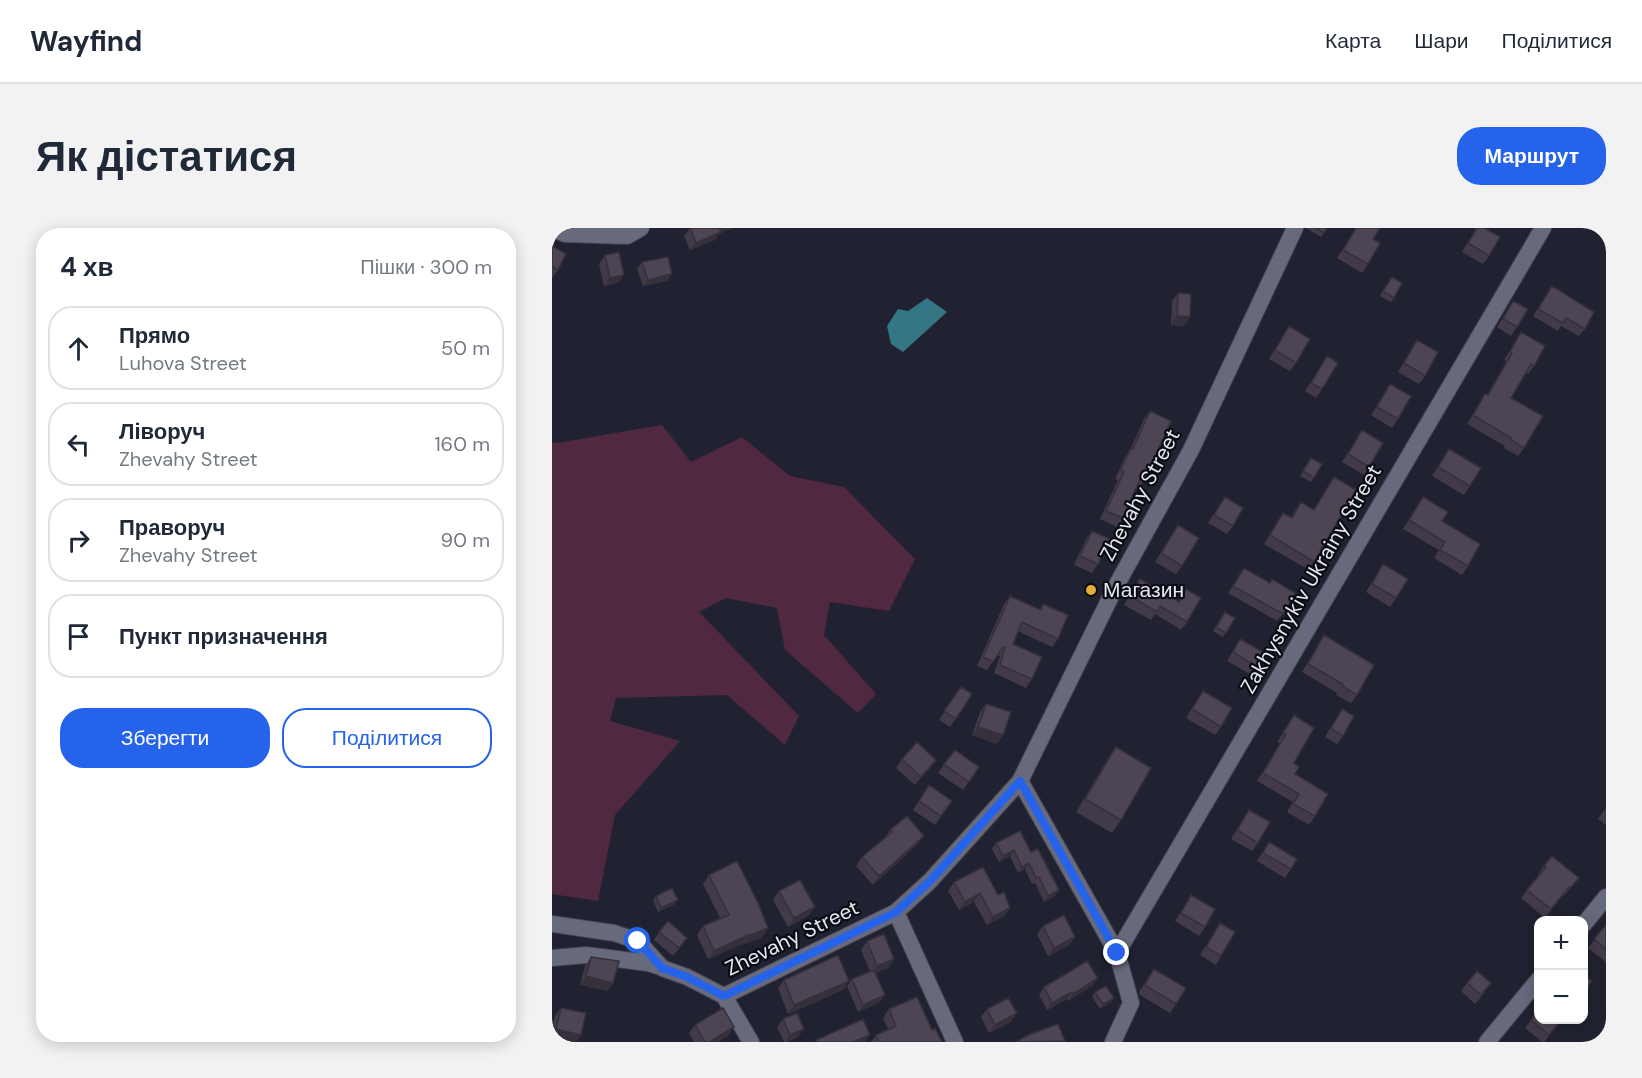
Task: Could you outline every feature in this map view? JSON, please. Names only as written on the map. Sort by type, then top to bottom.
[{"type":"street","points":[[553,228],[565,234],[627,236],[641,228]]},
{"type":"street","name":"Zhevahy Street","points":[[751,1042],[724,996],[896,912],[930,881],[1020,781],[1116,586],[1191,450],[1295,228]]},
{"type":"street","name":"Zakhysnykiv Ukrainy Street","points":[[1117,953],[1543,228]]},
{"type":"street","points":[[1020,781],[1117,953],[1131,1003],[1113,1042]]},
{"type":"street","points":[[1588,919],[1606,897]]},
{"type":"street","points":[[896,912],[955,1042]]},
{"type":"street","points":[[552,924],[614,933],[638,941],[662,968]]},
{"type":"street","points":[[552,958],[586,955],[648,963],[687,977],[724,996]]},
{"type":"street","points":[[1487,1042],[1534,985]]},
{"type":"shaded area","points":[[662,425],[691,462],[742,437],[790,476],[844,487],[915,559],[889,611],[830,602],[824,635],[876,694],[858,713],[785,650],[777,608],[726,598],[699,612],[799,716],[785,745],[727,695],[616,698],[610,721],[680,741],[615,815],[598,901],[552,894],[552,442]]},
{"type":"water","points":[[927,298],[947,312],[903,352],[891,344],[887,326],[898,309],[908,311]]},
{"type":"building","points":[[690,228],[720,228],[721,232],[696,243]]},
{"type":"building","points":[[1316,228],[1327,228],[1324,233]]},
{"type":"building","points":[[1356,228],[1380,228],[1373,239],[1380,243],[1368,264],[1343,250]]},
{"type":"building","points":[[1477,228],[1484,228],[1500,237],[1489,256],[1468,243]]},
{"type":"building","points":[[552,246],[566,254],[558,270],[552,266]]},
{"type":"building","points":[[619,252],[624,275],[610,278],[605,255]]},
{"type":"building","points":[[668,257],[672,274],[648,280],[642,262]]},
{"type":"building","points":[[1392,277],[1402,283],[1394,298],[1383,291]]},
{"type":"building","points":[[1552,286],[1594,312],[1585,329],[1566,318],[1563,323],[1538,309]]},
{"type":"building","points":[[1178,293],[1191,294],[1190,317],[1177,316]]},
{"type":"building","points":[[1513,301],[1528,309],[1517,327],[1503,319]]},
{"type":"building","points":[[1289,326],[1310,339],[1296,363],[1275,350]]},
{"type":"building","points":[[1521,332],[1545,346],[1534,366],[1531,364],[1511,398],[1543,416],[1524,448],[1473,415],[1485,394],[1488,395]]},
{"type":"building","points":[[1417,340],[1438,352],[1425,376],[1404,363]]},
{"type":"building","points":[[1327,356],[1338,363],[1322,389],[1311,383]]},
{"type":"building","points":[[1390,384],[1411,396],[1398,419],[1377,407]]},
{"type":"building","points":[[1150,411],[1171,421],[1144,481],[1140,479],[1123,518],[1106,511],[1124,472],[1121,470]]},
{"type":"building","points":[[1362,430],[1383,443],[1369,467],[1348,454]]},
{"type":"building","points":[[1449,449],[1481,468],[1470,486],[1438,467]]},
{"type":"building","points":[[1311,458],[1322,464],[1314,478],[1303,471]]},
{"type":"building","points":[[1334,477],[1356,490],[1314,562],[1270,535],[1283,513],[1292,518],[1301,502],[1314,510]]},
{"type":"building","points":[[1225,497],[1243,508],[1233,526],[1214,515]]},
{"type":"building","points":[[1423,497],[1448,512],[1442,521],[1480,544],[1468,566],[1440,550],[1445,542],[1409,520]]},
{"type":"building","points":[[1178,525],[1199,538],[1182,566],[1161,553]]},
{"type":"building","points":[[1092,531],[1110,539],[1098,564],[1080,556]]},
{"type":"building","points":[[1383,564],[1408,579],[1396,598],[1372,584]]},
{"type":"building","points":[[1244,568],[1270,583],[1272,579],[1295,593],[1283,614],[1233,586]]},
{"type":"building","points":[[1140,579],[1179,602],[1186,589],[1201,598],[1187,622],[1160,606],[1157,612],[1130,596]]},
{"type":"building","points":[[1010,596],[1041,610],[1043,604],[1068,615],[1058,639],[1022,622],[1013,644],[1042,657],[1032,679],[1000,665],[1005,648],[1003,647],[993,662],[983,657]]},
{"type":"building","points":[[1225,612],[1235,618],[1226,633],[1216,627]]},
{"type":"building","points":[[1324,635],[1374,665],[1357,695],[1342,686],[1343,684],[1308,664]]},
{"type":"building","points":[[1240,639],[1263,652],[1255,666],[1233,652]]},
{"type":"building","points":[[961,687],[972,694],[956,719],[944,711]]},
{"type":"building","points":[[1203,691],[1232,708],[1221,727],[1192,709]]},
{"type":"building","points":[[986,704],[1011,712],[1003,735],[978,727]]},
{"type":"building","points":[[1342,709],[1354,716],[1343,736],[1331,728]]},
{"type":"building","points":[[1294,715],[1314,728],[1294,763],[1299,767],[1295,774],[1328,794],[1315,816],[1293,804],[1299,794],[1263,773],[1286,734],[1283,733]]},
{"type":"building","points":[[917,742],[936,760],[921,777],[902,759]]},
{"type":"building","points":[[1116,747],[1151,768],[1121,820],[1085,799]]},
{"type":"building","points":[[955,750],[979,767],[969,782],[944,764]]},
{"type":"building","points":[[929,785],[952,801],[941,816],[919,801]]},
{"type":"building","points":[[1249,810],[1270,822],[1258,843],[1237,830]]},
{"type":"building","points":[[907,816],[924,836],[879,876],[862,857]]},
{"type":"building","points":[[1020,831],[1031,852],[1038,849],[1059,890],[1048,896],[1029,863],[1022,867],[1014,850],[1003,856],[996,843]]},
{"type":"building","points":[[1269,842],[1297,859],[1291,869],[1263,853]]},
{"type":"building","points":[[1552,856],[1579,878],[1551,909],[1527,890]]},
{"type":"building","points":[[737,861],[768,928],[714,951],[703,926],[729,915],[709,875]]},
{"type":"building","points":[[983,867],[998,895],[1004,892],[1010,908],[993,917],[980,893],[965,902],[954,882]]},
{"type":"building","points":[[800,880],[815,907],[794,918],[779,891]]},
{"type":"building","points":[[672,888],[678,900],[661,908],[656,896]]},
{"type":"building","points":[[1191,895],[1215,909],[1205,927],[1181,913]]},
{"type":"building","points":[[1064,915],[1075,937],[1054,948],[1043,926]]},
{"type":"building","points":[[668,921],[687,938],[679,948],[659,932]]},
{"type":"building","points":[[1220,923],[1235,932],[1221,956],[1206,947]]},
{"type":"building","points":[[1606,925],[1606,949],[1594,939]]},
{"type":"building","points":[[884,934],[894,959],[877,966],[867,941]]},
{"type":"building","points":[[838,955],[849,981],[794,1005],[784,980]]},
{"type":"building","points":[[591,957],[619,961],[613,983],[586,976]]},
{"type":"building","points":[[1087,961],[1098,978],[1073,994],[1072,992],[1052,1003],[1044,987]]},
{"type":"building","points":[[1154,969],[1186,988],[1176,1004],[1146,986]]},
{"type":"building","points":[[874,970],[885,995],[863,1005],[852,979]]},
{"type":"building","points":[[1477,971],[1491,983],[1481,995],[1467,983]]},
{"type":"building","points":[[1106,986],[1114,998],[1103,1004],[1095,992]]},
{"type":"building","points":[[917,997],[932,1030],[935,1028],[942,1042],[879,1042],[876,1035],[896,1026],[889,1009]]},
{"type":"building","points":[[1008,998],[1017,1013],[995,1025],[987,1009]]},
{"type":"building","points":[[561,1008],[586,1013],[581,1035],[556,1029]]},
{"type":"building","points":[[723,1008],[734,1027],[709,1042],[705,1042],[695,1025]]},
{"type":"building","points":[[797,1013],[804,1029],[790,1035],[783,1019]]},
{"type":"building","points":[[863,1019],[870,1035],[853,1042],[817,1042],[816,1040]]},
{"type":"building","points":[[1058,1024],[1065,1041],[1016,1042],[1028,1035]]},
{"type":"building","points":[[1536,1024],[1558,1024],[1549,1035]]},
{"type":"place","name":"Магазин","points":[[1091,590]]},
{"type":"route","points":[[638,941],[662,968],[687,977],[724,996],[896,912],[930,881],[1020,781],[1117,953]]}]
